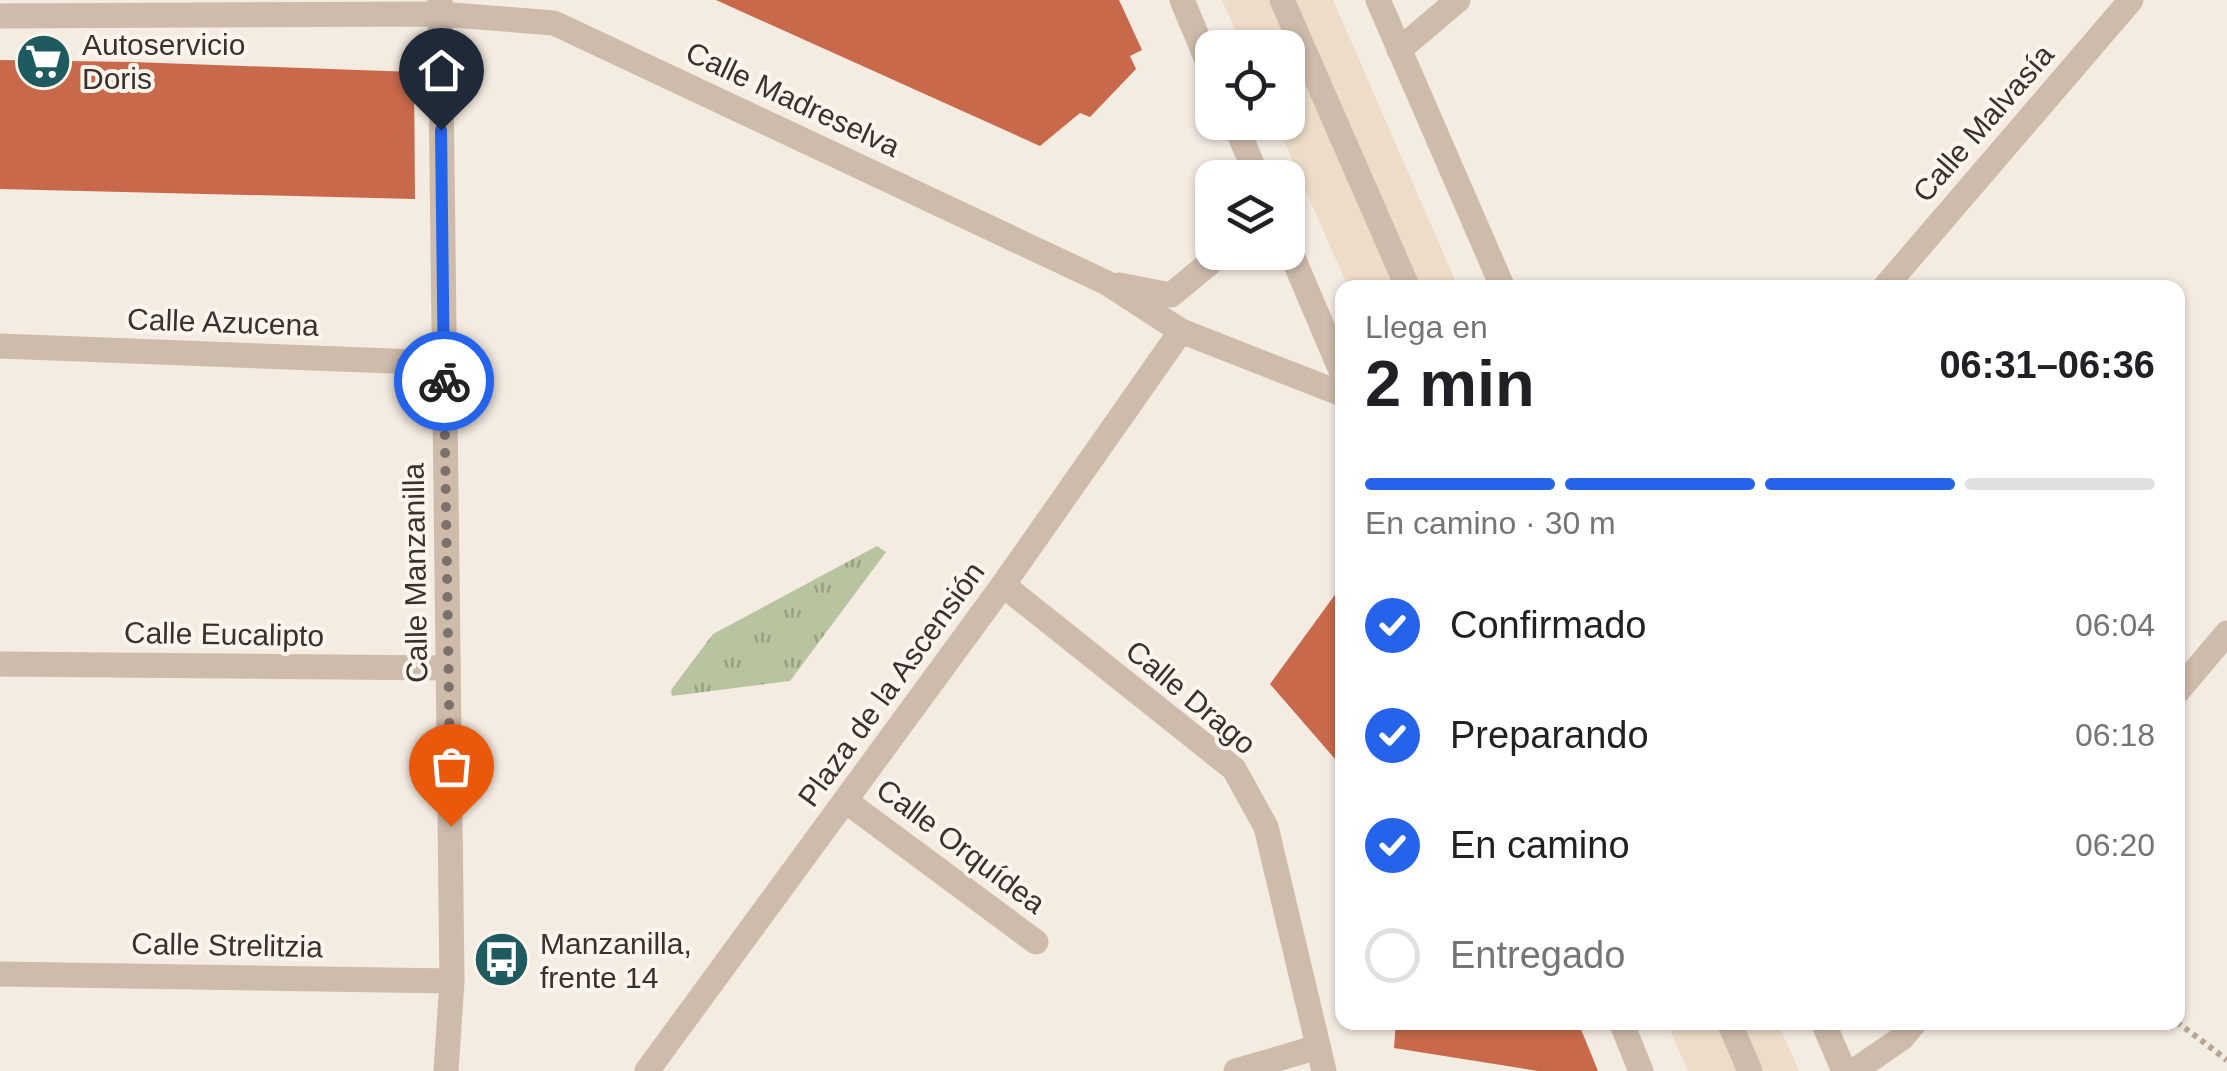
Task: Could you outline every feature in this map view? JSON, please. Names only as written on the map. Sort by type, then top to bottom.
[{"type":"street","points":[[1182,0],[1195,31]]},
{"type":"street","points":[[1282,0],[1404,280]]},
{"type":"street","points":[[1378,0],[1500,280]]},
{"type":"street","points":[[1399,50],[1458,0]]},
{"type":"street","name":"Calle Malvasía","points":[[1891,280],[2131,0]]},
{"type":"street","name":"Calle Madreselva","points":[[0,16],[440,7],[554,23],[1107,283],[1181,331],[1335,391]]},
{"type":"street","name":"Calle Manzanilla","points":[[440,7],[452,981],[446,1071]]},
{"type":"street","name":"Calle Madreselva","points":[[1107,283],[1171,294],[1201,270]]},
{"type":"street","points":[[1298,270],[1335,357]]},
{"type":"street","name":"Plaza de la Ascensión","points":[[647,1071],[1004,585],[1181,331]]},
{"type":"street","name":"Calle Azucena","points":[[0,346],[444,363]]},
{"type":"street","name":"Calle Drago","points":[[1004,585],[1234,769],[1266,827],[1321,1059]]},
{"type":"street","points":[[2185,683],[2227,633]]},
{"type":"street","name":"Calle Eucalipto","points":[[0,664],[448,668]]},
{"type":"street","name":"Calle Orquídea","points":[[846,802],[1036,942]]},
{"type":"street","name":"Calle Strelitzia","points":[[0,974],[452,981]]},
{"type":"street","points":[[1623,1030],[1641,1071]]},
{"type":"street","points":[[1732,1030],[1750,1071]]},
{"type":"street","points":[[1826,1030],[1844,1071]]},
{"type":"street","points":[[1854,1071],[1908,1030]]},
{"type":"street","points":[[1236,1071],[1321,1059]]},
{"type":"path","points":[[2185,1028],[2227,1060]]},
{"type":"green space","points":[[877,546],[886,552],[790,681],[672,696],[671,690],[713,634]]},
{"type":"shaded area","points":[[1222,0],[1333,0],[1455,280],[1345,280],[1305,189],[1305,160],[1292,160],[1283,140],[1305,140],[1305,30],[1235,30]]},
{"type":"shaded area","points":[[1670,1030],[1781,1030],[1799,1071],[1688,1071]]},
{"type":"building","points":[[716,0],[1119,0],[1142,50],[1130,56],[1136,69],[1090,117],[1080,113],[1040,146]]},
{"type":"building","points":[[0,60],[414,72],[415,199],[0,189]]},
{"type":"building","points":[[1335,595],[1335,759],[1270,684]]},
{"type":"building","points":[[1395,1030],[1581,1030],[1598,1071],[1538,1071],[1394,1048]]},
{"type":"way so far","points":[[444,381],[451,826]]},
{"type":"place","name":"Autoservicio Doris","points":[[43,61]]},
{"type":"place","name":"Manzanilla, frente 14","points":[[501,960]]},
{"type":"route","points":[[441,130],[444,381]]}]
